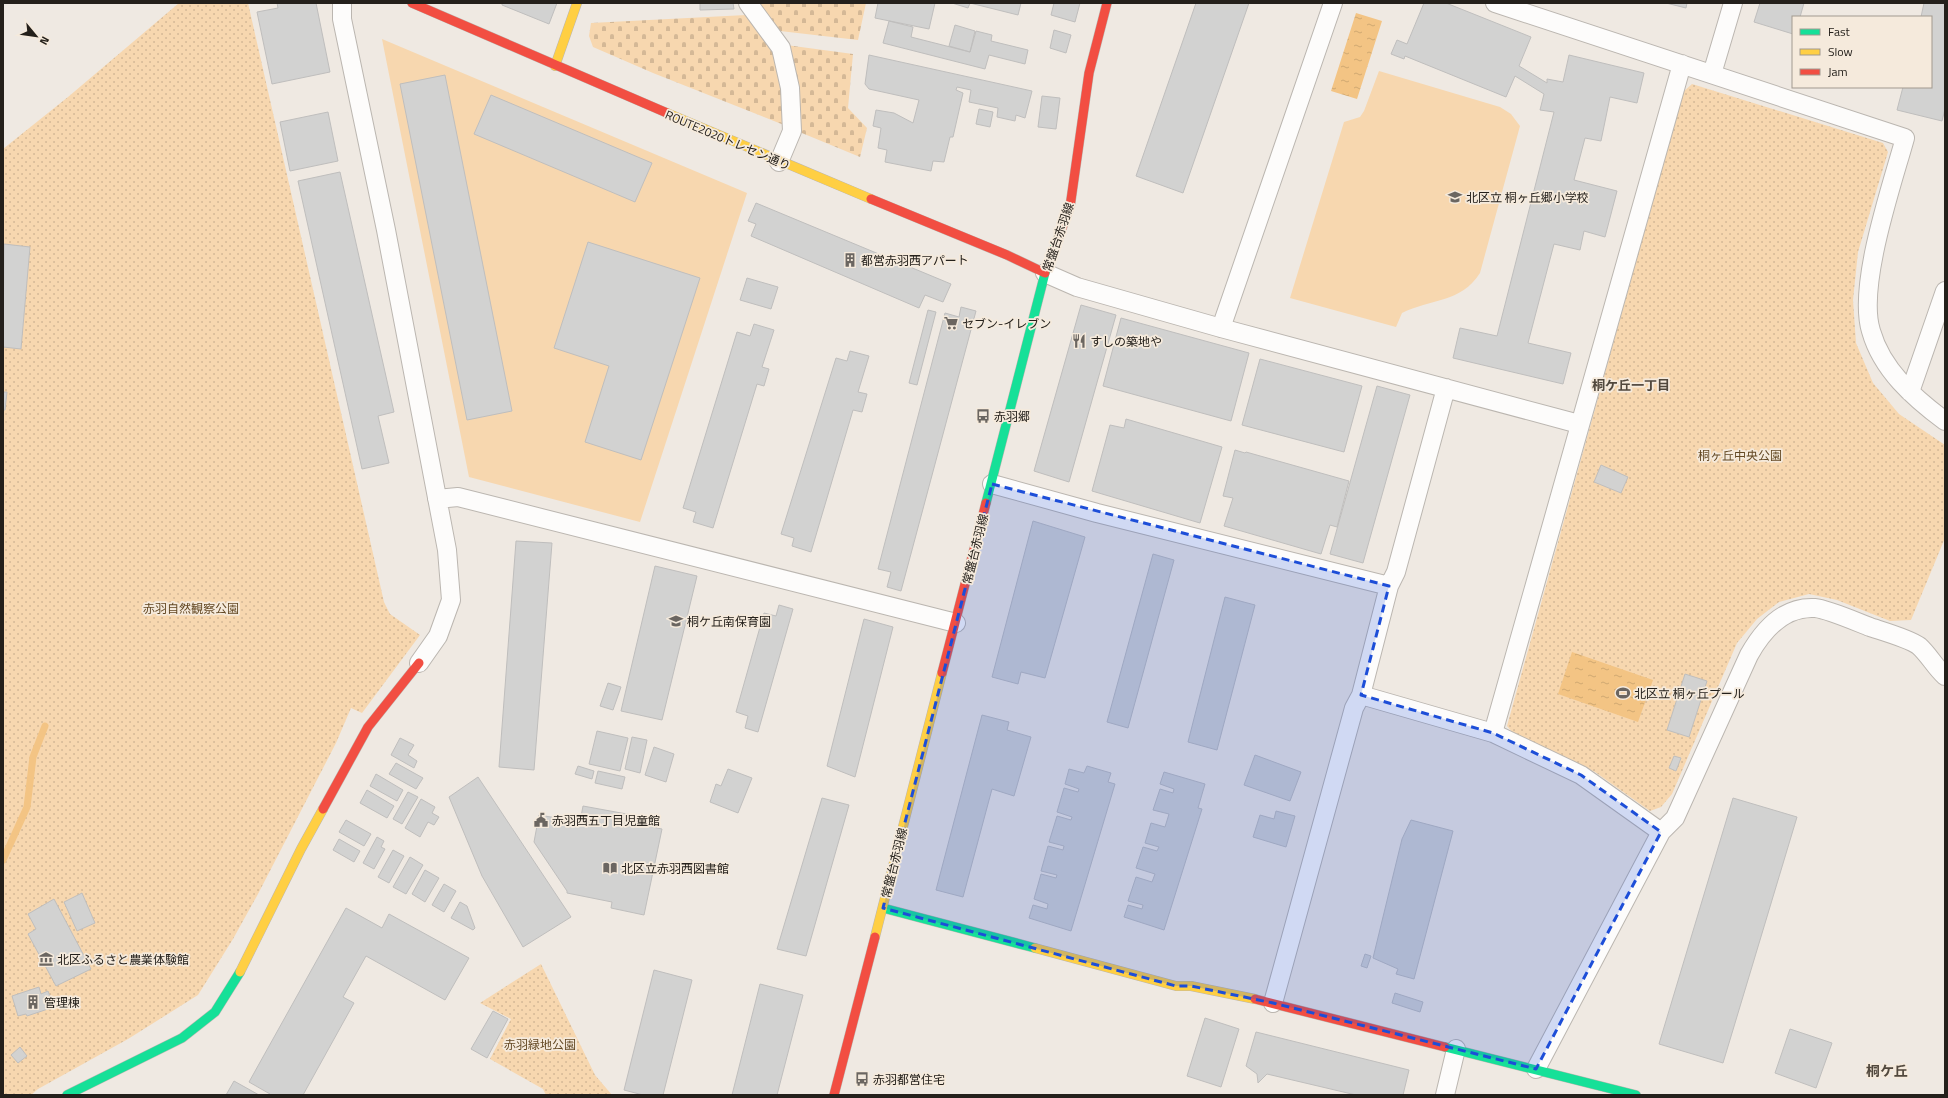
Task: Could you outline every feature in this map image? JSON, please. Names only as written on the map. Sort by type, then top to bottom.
[{"type":"main road","name":"ROUTE2020トレセン通り","points":[[412,3],[779,162],[1007,255],[1045,273]]},
{"type":"main road","points":[[555,66],[578,3]]},
{"type":"main road","name":"常盤台赤羽線","points":[[834,1095],[1045,273],[1070,207],[1089,73],[1107,3]]},
{"type":"main road","points":[[67,1095],[182,1038],[215,1012],[237,980],[301,850],[368,727],[419,663]]},
{"type":"main road","points":[[883,908],[1176,986],[1191,986],[1273,1003],[1636,1095]]},
{"type":"street","points":[[342,3],[342,19],[386,230],[447,550],[451,600],[438,636],[419,663]]},
{"type":"street","points":[[748,3],[781,48],[790,88],[792,131],[779,162]]},
{"type":"street","points":[[1221,328],[1333,3]]},
{"type":"street","points":[[1495,3],[1905,138],[1882,220],[1868,286],[1870,330],[1878,350],[1888,367],[1919,401],[1945,421]]},
{"type":"street","points":[[1712,74],[1733,3]]},
{"type":"street","points":[[1493,732],[1682,64]]},
{"type":"street","points":[[1045,273],[1077,287],[1221,328],[1579,424]]},
{"type":"street","points":[[1910,392],[1945,291]]},
{"type":"street","points":[[1273,1003],[1354,708],[1361,695],[1389,586],[1396,572],[1446,388]]},
{"type":"street","points":[[992,484],[1097,513],[1389,586]]},
{"type":"street","points":[[438,499],[458,497],[956,624]]},
{"type":"street","points":[[1536,1069],[1661,832],[1675,818],[1749,655],[1762,634],[1770,625],[1780,617],[1803,609],[1816,608],[1888,633],[1918,646],[1945,676]]},
{"type":"street","points":[[1361,695],[1493,732],[1581,775],[1661,832]]},
{"type":"street","points":[[1445,1095],[1456,1049]]},
{"type":"highlighted area","points":[[992,484],[1389,586],[1361,695],[1493,733],[1581,775],[1661,832],[1536,1069],[1273,1003],[1191,986],[1176,986],[883,908]]},
{"type":"green space","name":"赤羽自然観察公園","points":[[179,3],[248,3],[384,602],[390,614],[420,635],[362,713],[351,708],[336,743],[258,894],[233,939],[198,995],[128,1039],[38,1089],[31,1095],[3,1095],[3,149],[68,97]]},
{"type":"green space","points":[[759,3],[866,3],[858,40],[780,31]]},
{"type":"green space","points":[[746,15],[773,49],[782,79],[784,125],[653,73],[593,47],[589,36],[591,23]]},
{"type":"green space","points":[[382,39],[747,193],[640,522],[469,477]]},
{"type":"green space","points":[[786,45],[853,54],[848,108],[867,128],[860,157],[797,131]]},
{"type":"green space","points":[[1379,71],[1500,107],[1511,114],[1520,126],[1480,273],[1464,290],[1444,299],[1413,308],[1402,313],[1396,327],[1290,298],[1344,122],[1360,117],[1364,111]]},
{"type":"green space","name":"桐ヶ丘中央公園","points":[[1692,84],[1883,143],[1888,152],[1858,252],[1853,300],[1856,343],[1873,383],[1899,414],[1945,445],[1945,538],[1911,620],[1890,621],[1837,600],[1809,594],[1779,602],[1757,619],[1737,643],[1672,794],[1661,807],[1650,811],[1595,772],[1513,733],[1507,726],[1683,92]]},
{"type":"green space","name":"赤羽緑地公園","points":[[541,964],[595,1075],[612,1095],[546,1095],[543,1089],[490,1059],[511,1019],[480,1003]]},
{"type":"water","points":[[1356,13],[1382,21],[1357,99],[1331,91]]},
{"type":"water","points":[[1572,652],[1653,680],[1638,722],[1558,694]]},
{"type":"building","points":[[277,3],[316,3],[330,72],[272,84],[257,12],[278,8]]},
{"type":"building","points":[[502,3],[557,3],[549,24],[502,5]]},
{"type":"building","points":[[700,3],[733,3],[734,9],[700,10]]},
{"type":"building","points":[[878,3],[935,3],[929,29],[875,18]]},
{"type":"building","points":[[952,3],[970,3],[968,8]]},
{"type":"building","points":[[970,3],[1021,3],[1018,15]]},
{"type":"building","points":[[1054,3],[1080,3],[1075,22],[1051,15]]},
{"type":"building","points":[[1196,3],[1249,3],[1183,193],[1136,176]]},
{"type":"building","points":[[1424,3],[1446,3],[1531,37],[1519,66],[1547,83],[1547,79],[1563,82],[1569,55],[1644,73],[1637,103],[1610,97],[1601,141],[1585,138],[1574,180],[1617,191],[1605,237],[1584,231],[1580,250],[1554,244],[1528,343],[1571,353],[1563,384],[1453,358],[1460,328],[1497,336],[1554,112],[1540,110],[1544,94],[1515,76],[1506,97],[1405,56],[1404,59],[1391,54],[1397,40],[1407,44]]},
{"type":"building","points":[[1666,3],[1687,3],[1686,8]]},
{"type":"building","points":[[1760,3],[1804,3],[1800,16],[1792,16],[1792,34],[1754,22]]},
{"type":"building","points":[[1924,3],[1945,3],[1945,109],[1942,121],[1897,110],[1903,88],[1932,88],[1932,16],[1921,16]]},
{"type":"building","points":[[889,21],[913,27],[911,37],[970,52],[976,31],[992,35],[991,41],[1028,50],[1025,64],[989,55],[985,69],[883,43]]},
{"type":"building","points":[[955,25],[975,31],[970,52],[949,46]]},
{"type":"building","points":[[1054,30],[1071,35],[1066,53],[1050,48]]},
{"type":"building","points":[[869,55],[1032,91],[1025,118],[1016,115],[1015,121],[997,117],[998,108],[969,102],[971,90],[957,87],[956,90],[963,93],[953,137],[950,137],[944,162],[933,161],[931,171],[885,162],[887,150],[878,148],[881,128],[873,126],[876,110],[894,113],[913,123],[919,100],[869,89],[865,84]]},
{"type":"building","points":[[445,75],[512,411],[467,420],[400,84]]},
{"type":"building","points":[[491,95],[652,163],[635,202],[474,134]]},
{"type":"building","points":[[1042,96],[1060,98],[1056,129],[1038,127]]},
{"type":"building","points":[[979,109],[993,112],[990,127],[976,124]]},
{"type":"building","points":[[328,112],[338,161],[290,171],[280,122]]},
{"type":"building","points":[[340,172],[394,412],[378,416],[389,463],[362,469],[298,181]]},
{"type":"building","name":"都営赤羽西アパート","points":[[756,203],[951,284],[943,302],[925,295],[919,308],[751,236],[756,224],[748,221]]},
{"type":"building","points":[[588,242],[700,278],[641,460],[585,442],[609,366],[554,348]]},
{"type":"building","points":[[4,244],[30,247],[21,349],[3,347]]},
{"type":"building","points":[[747,278],[778,287],[771,309],[740,300]]},
{"type":"building","points":[[1081,305],[1116,315],[1069,482],[1034,471]]},
{"type":"building","points":[[961,307],[976,311],[901,591],[887,587],[891,572],[878,569],[945,313],[959,317]]},
{"type":"building","points":[[928,310],[936,312],[917,385],[909,383]]},
{"type":"building","points":[[1121,318],[1249,353],[1231,421],[1103,386]]},
{"type":"building","points":[[754,324],[774,330],[762,367],[769,369],[764,386],[757,384],[713,528],[693,522],[696,512],[683,508],[737,332],[750,336]]},
{"type":"building","points":[[850,351],[869,356],[858,392],[867,394],[862,412],[853,410],[811,552],[792,546],[794,538],[781,534],[836,358],[847,361]]},
{"type":"building","points":[[1260,359],[1362,386],[1344,452],[1242,425]]},
{"type":"building","points":[[1377,386],[1410,395],[1363,563],[1330,554]]},
{"type":"building","points":[[3,392],[7,392],[5,410],[3,410]]},
{"type":"building","points":[[1126,419],[1222,447],[1200,523],[1092,491],[1110,425],[1124,428]]},
{"type":"building","points":[[1235,450],[1349,481],[1337,527],[1330,525],[1321,554],[1224,526],[1233,498],[1223,496]]},
{"type":"building","points":[[1601,465],[1628,477],[1621,493],[1594,482]]},
{"type":"building","points":[[1033,521],[1085,537],[1045,678],[1021,672],[1018,684],[992,677]]},
{"type":"building","points":[[516,541],[552,543],[534,770],[499,767]]},
{"type":"building","points":[[1153,554],[1174,560],[1128,728],[1107,722]]},
{"type":"building","points":[[655,566],[697,576],[662,720],[621,711]]},
{"type":"building","points":[[1225,597],[1255,605],[1217,750],[1188,742]]},
{"type":"building","points":[[779,605],[793,609],[758,732],[745,728],[748,716],[736,712],[764,613],[776,616]]},
{"type":"building","points":[[864,619],[893,627],[855,777],[827,766]]},
{"type":"building","points":[[1685,674],[1707,681],[1689,737],[1667,730]]},
{"type":"building","points":[[608,683],[621,687],[613,710],[600,706]]},
{"type":"building","points":[[982,715],[1009,722],[1007,730],[1031,737],[1014,796],[992,789],[963,897],[936,890]]},
{"type":"building","points":[[597,731],[628,738],[620,771],[589,764]]},
{"type":"building","points":[[632,737],[647,740],[640,773],[625,769]]},
{"type":"building","points":[[400,738],[414,745],[408,755],[417,761],[414,768],[391,755]]},
{"type":"building","points":[[654,747],[674,754],[666,782],[645,775]]},
{"type":"building","points":[[1255,755],[1301,772],[1290,801],[1244,785]]},
{"type":"building","points":[[1674,756],[1681,758],[1676,771],[1669,768]]},
{"type":"building","points":[[396,763],[423,778],[416,789],[389,774]]},
{"type":"building","points":[[578,766],[594,771],[592,779],[575,774]]},
{"type":"building","points":[[1087,766],[1111,773],[1108,782],[1115,784],[1071,931],[1029,918],[1033,905],[1047,909],[1048,904],[1034,899],[1041,874],[1056,878],[1057,875],[1041,871],[1048,846],[1063,850],[1064,846],[1049,842],[1057,816],[1071,820],[1072,817],[1057,812],[1064,788],[1078,792],[1079,789],[1065,784],[1069,769],[1084,773]]},
{"type":"building","points":[[728,769],[752,778],[738,813],[710,802],[716,784],[721,786]]},
{"type":"building","points":[[598,771],[625,777],[622,789],[595,783]]},
{"type":"building","points":[[1164,772],[1205,784],[1198,808],[1202,809],[1164,930],[1124,917],[1128,905],[1142,909],[1143,905],[1128,901],[1136,877],[1152,882],[1155,874],[1136,868],[1143,847],[1157,851],[1159,847],[1145,843],[1151,823],[1165,827],[1169,814],[1153,810],[1160,789],[1173,793],[1174,789],[1160,784]]},
{"type":"building","points":[[376,774],[403,790],[397,801],[370,786]]},
{"type":"building","points":[[478,777],[571,917],[523,947],[482,876],[449,797]]},
{"type":"building","points":[[367,790],[394,806],[387,818],[360,803]]},
{"type":"building","points":[[408,792],[418,797],[402,824],[393,819]]},
{"type":"building","points":[[822,798],[849,805],[806,956],[777,949]]},
{"type":"building","points":[[1733,798],[1797,817],[1723,1063],[1659,1044]]},
{"type":"building","points":[[421,799],[435,807],[432,813],[439,817],[434,825],[428,822],[420,837],[405,828]]},
{"type":"building","points":[[583,806],[654,819],[652,827],[662,829],[644,915],[611,908],[612,902],[567,893],[534,842],[539,815],[580,822]]},
{"type":"building","points":[[1276,811],[1295,816],[1286,847],[1253,837],[1260,815],[1274,819]]},
{"type":"building","points":[[346,820],[371,834],[364,846],[339,832]]},
{"type":"building","points":[[1411,820],[1453,831],[1414,979],[1396,974],[1398,969],[1373,958],[1402,839]]},
{"type":"building","points":[[377,837],[384,841],[381,847],[385,849],[374,869],[363,863]]},
{"type":"building","points":[[339,839],[360,851],[354,862],[333,850]]},
{"type":"building","points":[[393,850],[404,856],[389,883],[378,877]]},
{"type":"building","points":[[410,857],[423,865],[406,894],[393,887]]},
{"type":"building","points":[[425,870],[439,878],[425,902],[412,894]]},
{"type":"building","points":[[444,884],[456,891],[444,912],[432,905]]},
{"type":"building","points":[[82,893],[95,923],[77,931],[64,902]]},
{"type":"building","points":[[54,899],[91,969],[56,986],[28,934],[36,929],[28,914]]},
{"type":"building","points":[[460,902],[467,906],[475,928],[473,930],[451,918]]},
{"type":"building","points":[[346,908],[382,928],[389,914],[469,958],[445,1000],[366,956],[343,997],[354,1003],[303,1095],[270,1095],[249,1082]]},
{"type":"building","points":[[1365,954],[1371,956],[1367,968],[1361,966]]},
{"type":"building","points":[[654,970],[692,980],[663,1095],[643,1095],[624,1090]]},
{"type":"building","points":[[760,984],[803,995],[777,1095],[732,1095]]},
{"type":"building","name":"管理棟","points":[[39,987],[41,994],[48,991],[54,1007],[27,1016],[26,1014],[18,1016],[12,996]]},
{"type":"building","points":[[1395,993],[1423,1002],[1420,1012],[1392,1003]]},
{"type":"building","points":[[493,1011],[508,1019],[487,1058],[471,1049]]},
{"type":"building","points":[[1205,1018],[1239,1029],[1221,1087],[1187,1076]]},
{"type":"building","points":[[1790,1029],[1832,1043],[1816,1088],[1775,1073]]},
{"type":"building","points":[[1256,1032],[1409,1070],[1403,1095],[1356,1095],[1267,1074],[1258,1083],[1257,1074],[1246,1066]]},
{"type":"building","points":[[20,1047],[27,1056],[18,1063],[11,1055]]},
{"type":"building","points":[[234,1081],[259,1095],[226,1095]]},
{"type":"waterway","points":[[3,860],[27,807],[33,757],[45,726]]},
{"type":"traffic: fast","points":[[986,503],[1045,273],[1059,236]]},
{"type":"traffic: fast","points":[[883,908],[1035,948]]},
{"type":"traffic: fast","points":[[67,1095],[182,1038],[215,1012],[240,972]]},
{"type":"traffic: fast","points":[[1445,1047],[1636,1095]]},
{"type":"traffic: slow","points":[[555,66],[577,3]]},
{"type":"traffic: slow","points":[[667,113],[871,199]]},
{"type":"traffic: slow","points":[[875,937],[942,673]]},
{"type":"traffic: slow","points":[[240,972],[301,849],[323,809]]},
{"type":"traffic: slow","points":[[1035,948],[1176,986],[1191,986],[1255,999]]},
{"type":"traffic: jam","points":[[412,3],[667,113]]},
{"type":"traffic: jam","points":[[1059,236],[1070,207],[1089,73],[1107,3]]},
{"type":"traffic: jam","points":[[871,199],[1007,255],[1045,273]]},
{"type":"traffic: jam","points":[[942,673],[986,503]]},
{"type":"traffic: jam","points":[[323,809],[368,727],[419,663]]},
{"type":"traffic: jam","points":[[834,1095],[875,937]]},
{"type":"traffic: jam","points":[[1255,999],[1445,1047]]},
{"type":"place","name":"北区立 桐ヶ丘郷小学校","points":[[1455,197]]},
{"type":"place","name":"都営赤羽西アパート","points":[[850,260]]},
{"type":"place","name":"セブン-イレブン","points":[[951,323]]},
{"type":"place","name":"すしの築地や","points":[[1079,341]]},
{"type":"place","name":"赤羽郷","points":[[983,416]]},
{"type":"place","name":"桐ケ丘南保育園","points":[[676,621]]},
{"type":"place","name":"北区立 桐ヶ丘プール","points":[[1623,693]]},
{"type":"place","name":"赤羽西五丁目児童館","points":[[541,820]]},
{"type":"place","name":"北区立赤羽西図書館","points":[[610,868]]},
{"type":"place","name":"北区ふるさと農業体験館","points":[[46,959]]},
{"type":"place","name":"管理棟","points":[[33,1002]]},
{"type":"place","name":"赤羽都営住宅","points":[[862,1079]]},
{"type":"district","name":"桐ケ丘一丁目","points":[[1631,385]]},
{"type":"district","name":"桐ケ丘","points":[[1887,1070]]}]
